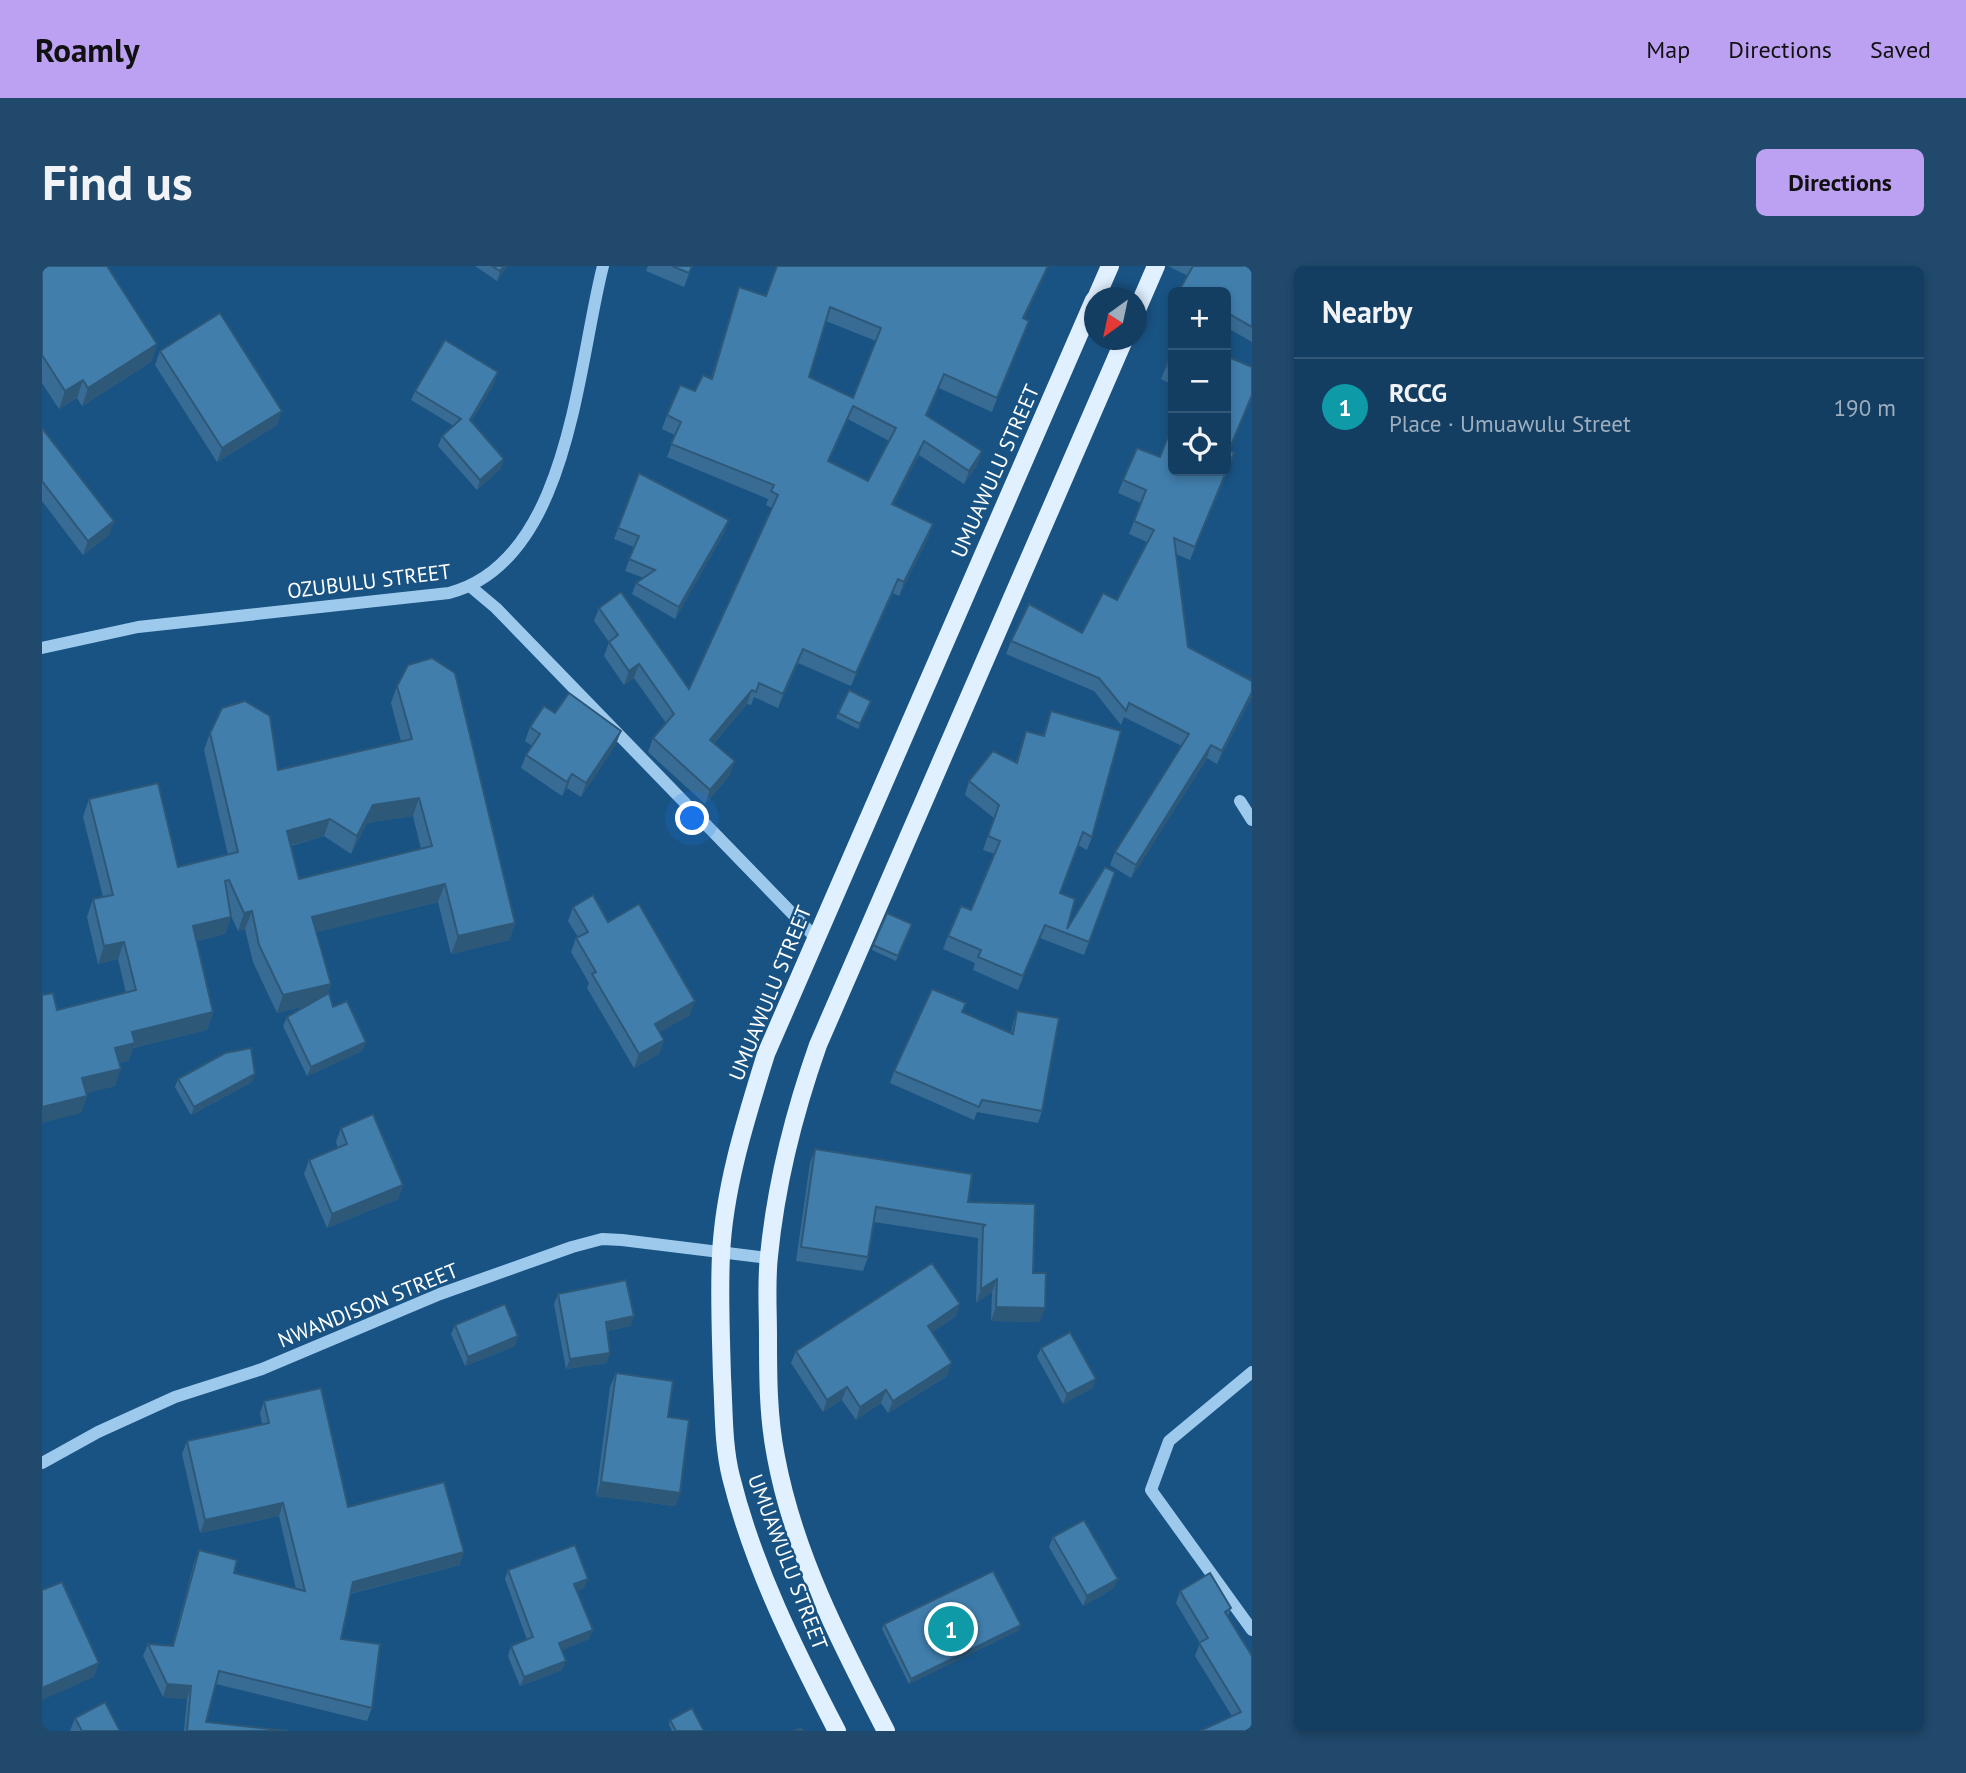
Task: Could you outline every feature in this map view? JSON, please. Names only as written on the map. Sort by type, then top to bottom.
[{"type":"main road","name":"UMUAWULU STREET","points":[[1100,287],[1110,266]]},
{"type":"main road","points":[[1147,287],[1156,266]]},
{"type":"main road","name":"UMUAWULU STREET","points":[[838,1731],[795,1650],[742,1514],[730,1475],[725,1438],[721,1253],[746,1119],[766,1054],[1084,324]]},
{"type":"main road","name":"UMUAWULU STREET","points":[[886,1731],[845,1652],[803,1553],[776,1459],[768,1382],[768,1258],[781,1175],[800,1094],[818,1045],[1120,350]]},
{"type":"street","name":"OZUBULU STREET","points":[[42,648],[138,627],[449,593],[471,587],[506,562],[522,544],[549,490],[564,444],[603,266]]},
{"type":"street","points":[[471,587],[496,608],[816,938]]},
{"type":"street","points":[[1240,801],[1252,820]]},
{"type":"street","name":"NWANDISON STREET","points":[[42,1463],[99,1432],[175,1397],[262,1369],[440,1294],[572,1247],[602,1239],[622,1240],[768,1258]]},
{"type":"street","points":[[1252,1372],[1169,1441],[1151,1490],[1252,1630]]},
{"type":"building","points":[[42,266],[107,266],[157,344],[88,388],[83,380],[65,391],[42,355]]},
{"type":"building","points":[[672,266],[692,266],[689,273]]},
{"type":"building","points":[[777,266],[1048,266],[1023,318],[1029,321],[997,398],[944,374],[926,415],[982,451],[969,471],[924,441],[892,504],[933,524],[904,582],[898,579],[856,673],[803,649],[783,694],[759,683],[756,692],[752,690],[710,740],[735,761],[710,790],[653,738],[674,714],[639,664],[629,671],[609,642],[618,635],[599,608],[621,592],[689,689],[778,495],[771,491],[774,485],[671,444],[681,422],[667,415],[680,385],[695,391],[703,375],[712,379],[739,287],[766,296]],"holes":[[[830,307],[881,328],[853,398],[809,377]],[[853,406],[896,428],[868,481],[828,461]]]},
{"type":"building","points":[[1193,266],[1252,266],[1252,327],[1231,315],[1231,287],[1181,287]]},
{"type":"building","points":[[220,313],[282,411],[222,448],[160,351]]},
{"type":"building","points":[[445,340],[498,372],[470,420],[504,459],[480,480],[442,436],[461,419],[415,391]]},
{"type":"building","points":[[1231,358],[1252,367],[1252,395],[1231,445]]},
{"type":"building","points":[[42,428],[114,521],[88,541],[42,481]]},
{"type":"building","points":[[1168,437],[1168,476],[1224,476],[1195,547],[1174,538],[1188,647],[1252,681],[1252,692],[1222,751],[1211,745],[1136,865],[1115,852],[1189,734],[1129,703],[1126,711],[1099,678],[1011,641],[1029,604],[1082,633],[1103,593],[1117,600],[1154,530],[1134,521],[1146,490],[1123,480],[1137,448],[1160,457]]},
{"type":"building","points":[[639,473],[729,520],[679,607],[636,583],[655,570],[629,559],[639,536],[618,528]]},
{"type":"building","points":[[432,658],[455,673],[515,923],[458,936],[445,884],[312,917],[331,984],[283,995],[259,945],[252,911],[244,913],[229,880],[225,881],[231,917],[193,926],[213,1012],[132,1032],[135,1043],[115,1048],[121,1069],[82,1078],[87,1096],[42,1107],[42,995],[53,993],[57,1010],[136,990],[124,942],[104,946],[93,899],[113,895],[89,799],[158,783],[178,867],[238,852],[210,733],[222,708],[245,701],[270,716],[278,770],[412,739],[397,686],[408,665]],"holes":[[[419,798],[432,846],[299,879],[287,831],[330,819],[357,836],[373,805]]]},
{"type":"building","points":[[849,690],[871,701],[860,724],[838,713]]},
{"type":"building","points":[[569,693],[621,731],[586,783],[572,774],[567,782],[526,755],[540,734],[530,727],[544,706],[555,713]]},
{"type":"building","points":[[1051,711],[1121,731],[1092,837],[1083,832],[1060,893],[1075,899],[1067,929],[1105,867],[1115,872],[1089,942],[1045,925],[1023,976],[978,957],[981,950],[948,936],[961,906],[971,910],[1000,841],[988,836],[999,805],[969,781],[993,751],[1017,763],[1026,731],[1044,736]]},
{"type":"building","points":[[593,895],[608,922],[639,904],[695,1001],[655,1024],[664,1040],[639,1054],[592,974],[596,972],[576,938],[588,932],[573,907]]},
{"type":"building","points":[[887,913],[912,924],[898,956],[873,945]]},
{"type":"building","points":[[932,989],[966,1003],[962,1012],[1013,1034],[1017,1011],[1059,1018],[1042,1111],[982,1100],[979,1107],[894,1071]]},
{"type":"building","points":[[329,993],[333,1007],[347,1001],[366,1042],[311,1067],[287,1017]]},
{"type":"building","points":[[251,1048],[255,1074],[194,1107],[178,1079],[225,1053]]},
{"type":"building","points":[[373,1114],[403,1185],[332,1214],[309,1160],[347,1144],[341,1128]]},
{"type":"building","points":[[815,1149],[972,1174],[968,1202],[1035,1204],[1033,1273],[1046,1273],[1045,1308],[996,1307],[997,1279],[981,1289],[983,1226],[986,1225],[876,1207],[868,1257],[801,1247]]},
{"type":"building","points":[[932,1263],[960,1304],[928,1326],[952,1363],[893,1401],[886,1390],[860,1407],[847,1387],[827,1400],[796,1351]]},
{"type":"building","points":[[626,1280],[634,1316],[606,1322],[610,1353],[570,1359],[558,1294]]},
{"type":"building","points":[[505,1304],[518,1336],[468,1357],[455,1325]]},
{"type":"building","points":[[1070,1332],[1096,1379],[1067,1394],[1041,1348]]},
{"type":"building","points":[[616,1373],[673,1381],[668,1417],[689,1420],[680,1493],[601,1482]]},
{"type":"building","points":[[321,1388],[348,1507],[444,1482],[464,1552],[353,1582],[341,1639],[380,1644],[372,1708],[219,1671],[206,1722],[288,1731],[187,1731],[191,1686],[167,1684],[148,1644],[173,1646],[199,1550],[237,1560],[234,1573],[305,1591],[283,1503],[205,1520],[187,1441],[269,1423],[264,1401]]},
{"type":"building","points":[[1084,1520],[1118,1579],[1087,1596],[1053,1537]]},
{"type":"building","points":[[575,1545],[588,1579],[574,1584],[593,1630],[559,1643],[566,1661],[524,1677],[511,1646],[533,1637],[508,1570]]},
{"type":"building","points":[[993,1571],[1021,1625],[911,1679],[884,1624]]},
{"type":"building","points":[[1210,1573],[1231,1608],[1225,1612],[1252,1656],[1252,1731],[1200,1731],[1241,1712],[1199,1643],[1208,1638],[1180,1591]]},
{"type":"building","points":[[62,1582],[99,1663],[42,1688],[42,1590]]},
{"type":"building","points":[[105,1702],[120,1731],[82,1731],[75,1718]]},
{"type":"building","points":[[692,1708],[704,1731],[676,1731],[670,1720]]},
{"type":"place","name":"RCCG","points":[[951,1629]]}]
